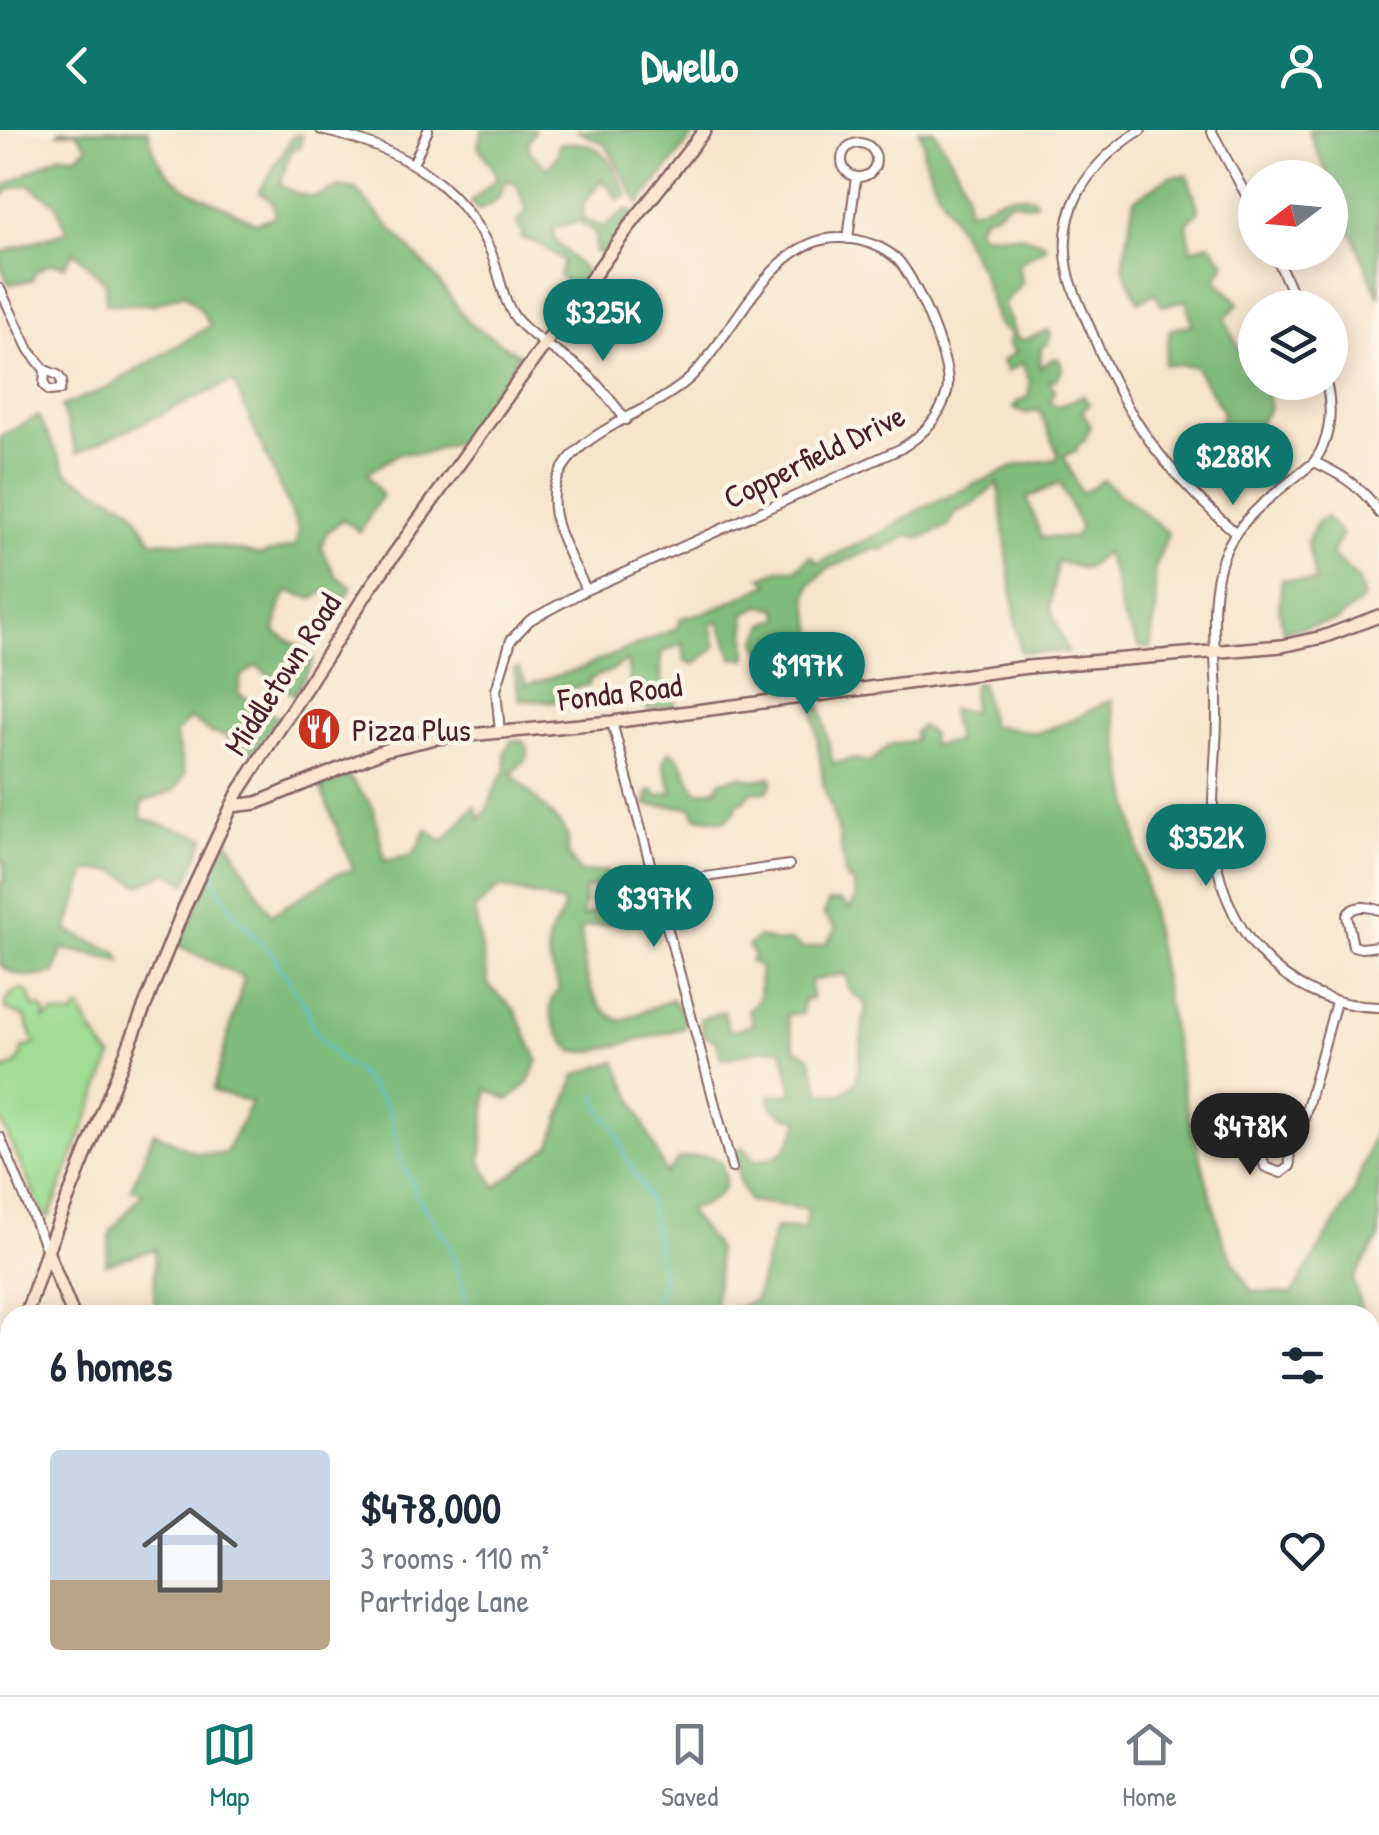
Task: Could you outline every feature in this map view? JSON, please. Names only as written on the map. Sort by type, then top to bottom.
[{"type":"street","points":[[321,130],[377,144],[414,162],[442,185],[471,217],[490,250],[517,320],[584,372],[626,420]]},
{"type":"street","points":[[414,162],[428,130]]},
{"type":"street","name":"Middletown Road","points":[[29,1305],[46,1251],[184,908],[232,806],[286,715],[370,588],[652,198],[706,130]]},
{"type":"street","points":[[1141,130],[1102,158],[1084,181],[1068,230],[1071,280],[1097,345],[1141,432],[1180,480],[1236,532]]},
{"type":"street","points":[[1211,130],[1238,180]]},
{"type":"street","points":[[860,142],[874,152],[876,162],[871,172],[856,176],[843,166],[843,154],[860,142]]},
{"type":"street","points":[[586,590],[555,517],[556,482],[580,447],[664,399],[702,366],[785,257],[828,238],[848,239],[856,176]]},
{"type":"street","name":"Copperfield Drive","points":[[500,732],[496,690],[511,640],[530,620],[586,590],[900,449],[916,440],[932,422],[947,395],[949,382],[944,355],[924,307],[898,260],[881,248],[848,239]]},
{"type":"street","points":[[0,290],[29,350],[45,370]]},
{"type":"street","points":[[1328,400],[1327,439],[1314,462],[1236,532],[1226,550],[1220,574],[1213,837],[1230,905],[1248,941],[1273,968],[1310,992],[1336,1002],[1379,1007]]},
{"type":"street","points":[[1314,462],[1347,479],[1379,513]]},
{"type":"street","name":"Fonda Road","points":[[232,806],[256,803],[408,742],[612,722],[1028,667],[1282,646],[1323,638],[1379,616]]},
{"type":"street","points":[[612,722],[732,1168]]},
{"type":"street","points":[[656,884],[789,866]]},
{"type":"street","points":[[1379,910],[1369,906],[1354,908],[1347,916],[1352,946],[1379,946]]},
{"type":"street","points":[[1290,1149],[1280,1142],[1268,1146],[1262,1156],[1265,1167],[1275,1173],[1286,1170],[1292,1160],[1290,1149],[1300,1133],[1336,1002]]},
{"type":"street","points":[[0,1136],[70,1305]]},
{"type":"green space","points":[[60,130],[148,130],[154,151],[175,180],[255,223],[275,216],[271,201],[259,192],[293,136],[302,135],[301,146],[291,150],[280,184],[307,196],[337,188],[355,189],[432,273],[470,324],[520,355],[460,441],[425,453],[400,453],[367,473],[382,495],[360,532],[343,519],[326,533],[321,547],[336,576],[352,587],[345,598],[326,591],[313,599],[288,591],[280,605],[275,632],[314,660],[294,695],[257,666],[241,676],[238,693],[278,718],[253,752],[233,747],[225,735],[211,733],[190,718],[175,735],[185,774],[174,791],[142,802],[141,818],[205,837],[187,883],[167,872],[140,885],[116,871],[87,871],[67,931],[117,952],[121,961],[62,949],[55,973],[26,976],[0,965],[0,884],[4,880],[4,862],[0,860],[0,437],[38,416],[68,474],[132,508],[152,541],[201,543],[260,555],[295,546],[299,530],[233,381],[77,453],[61,406],[103,390],[210,326],[184,293],[155,304],[106,304],[105,282],[74,251],[64,266],[51,263],[35,272],[32,280],[9,284],[0,264],[0,253],[67,231],[56,204],[28,184],[10,189],[0,199],[0,188],[61,155],[77,156],[87,147],[77,131],[58,133]]},
{"type":"green space","points":[[482,130],[535,130],[528,142],[530,152],[548,169],[558,154],[559,144],[586,144],[604,154],[616,172],[627,195],[618,201],[601,180],[584,203],[583,219],[603,227],[627,209],[634,213],[604,253],[595,253],[595,233],[579,221],[553,228],[555,241],[586,272],[574,292],[569,292],[559,276],[564,261],[537,243],[521,238],[517,223],[527,211],[517,185],[504,182],[496,200],[477,211],[471,202],[496,179],[478,146]]},
{"type":"green space","points":[[576,130],[698,130],[639,204],[606,145]]},
{"type":"green space","points":[[919,130],[934,130],[962,179],[966,210],[1010,195],[1033,197],[1036,202],[1031,205],[1010,201],[984,216],[977,227],[981,234],[1023,236],[1045,243],[1045,247],[1018,264],[1022,283],[1003,304],[1018,339],[1048,330],[1051,333],[1048,343],[1041,348],[1040,368],[1059,359],[1063,369],[1056,379],[1049,380],[1055,390],[1052,404],[1059,406],[1083,395],[1089,404],[1083,411],[1090,425],[1085,440],[1077,450],[1064,456],[1081,494],[1103,480],[1168,533],[1154,571],[1156,609],[1150,649],[1139,647],[1122,615],[1115,578],[1105,553],[1085,569],[1057,561],[1050,607],[1068,653],[1020,652],[998,483],[973,505],[955,513],[948,526],[922,538],[908,535],[886,549],[874,549],[827,569],[810,585],[807,599],[818,649],[819,677],[812,682],[803,675],[791,683],[783,681],[781,670],[799,662],[792,637],[780,642],[766,658],[757,642],[765,624],[781,618],[777,608],[760,606],[745,614],[747,659],[733,658],[719,621],[711,624],[716,647],[695,664],[685,661],[683,643],[661,653],[661,679],[676,706],[648,710],[642,698],[632,695],[627,660],[590,679],[589,685],[572,688],[560,702],[520,700],[514,669],[519,668],[527,685],[582,668],[677,628],[681,618],[713,610],[769,584],[762,577],[781,569],[797,569],[811,555],[818,563],[926,506],[1018,465],[1057,459],[1039,410],[1025,414],[1013,407],[1029,397],[1030,381],[1022,363],[1007,372],[1002,361],[1016,352],[1008,345],[1011,334],[998,325],[981,271],[937,189],[923,154]],"holes":[[[1060,483],[1080,527],[1074,538],[1041,537],[1027,498]]]},
{"type":"green space","points":[[1308,130],[1379,130],[1379,297],[1348,224],[1348,160],[1321,160]]},
{"type":"green space","points":[[1187,175],[1199,210],[1187,224],[1191,250],[1210,244],[1225,263],[1216,280],[1238,302],[1225,319],[1238,348],[1238,400],[1268,400],[1270,408],[1235,455],[1215,436],[1223,412],[1195,366],[1164,364],[1170,330],[1192,324],[1186,300],[1162,306],[1155,293],[1139,302],[1123,268],[1134,199],[1171,176]]},
{"type":"green space","points":[[1326,517],[1342,535],[1331,555],[1357,578],[1364,598],[1336,621],[1283,631],[1279,608],[1282,579],[1316,582],[1307,542],[1318,521]]},
{"type":"green space","points":[[981,682],[990,725],[1037,733],[1073,720],[1111,699],[1186,1105],[1224,1244],[1251,1291],[1292,1294],[1354,1192],[1379,1119],[1379,1239],[1353,1279],[1360,1305],[743,1305],[755,1300],[775,1228],[805,1229],[808,1209],[749,1201],[740,1183],[735,1153],[742,1147],[755,1161],[780,1153],[800,1120],[772,1107],[770,1095],[793,1093],[783,1050],[761,1050],[721,1059],[717,1042],[703,1035],[700,1019],[724,1011],[729,1032],[753,1024],[748,1010],[759,999],[760,967],[750,962],[754,955],[748,946],[759,937],[779,943],[790,940],[803,949],[826,944],[836,929],[824,915],[828,902],[840,901],[850,909],[856,899],[853,882],[846,879],[839,833],[824,787],[813,706],[821,706],[833,764],[851,759],[870,762],[890,745],[915,740],[914,732],[921,726],[931,734],[930,745],[956,742],[950,709],[972,712],[973,684]],"holes":[[[845,974],[850,991],[866,1004],[856,1082],[842,1094],[821,1092],[810,1056],[795,1048],[786,1015],[802,1013],[803,1001],[812,999],[810,981]]]},
{"type":"green space","points":[[512,740],[520,740],[528,747],[527,757],[512,774],[559,823],[568,837],[568,855],[580,873],[606,871],[619,878],[612,889],[601,885],[585,889],[582,917],[606,907],[611,923],[581,928],[588,982],[600,1005],[621,1021],[672,999],[684,1016],[684,1028],[596,1051],[574,1052],[557,1030],[551,1014],[559,989],[548,947],[563,903],[500,887],[474,910],[489,986],[515,1010],[538,1060],[529,1082],[509,1100],[487,1089],[481,1162],[496,1187],[551,1145],[576,1075],[616,1061],[666,1174],[679,1159],[696,1156],[714,1158],[723,1168],[724,1185],[716,1197],[687,1210],[716,1247],[715,1305],[154,1305],[155,1249],[106,1264],[111,1231],[143,1192],[131,1189],[154,1132],[196,1153],[225,1154],[251,1102],[213,1091],[244,978],[179,946],[227,838],[271,915],[335,875],[353,869],[320,786],[348,776],[373,807],[385,861],[413,855],[427,829],[443,842],[475,806],[480,819],[506,771],[505,752]]},
{"type":"green space","points":[[670,751],[698,792],[717,789],[720,781],[742,776],[753,780],[771,777],[772,784],[767,791],[752,791],[724,821],[696,817],[691,807],[647,805],[648,792],[654,790],[657,796],[673,792],[663,762]]},
{"type":"green space","points":[[22,989],[29,993],[34,1007],[41,1007],[44,1020],[53,1014],[73,1016],[81,1009],[112,1057],[49,1217],[44,1216],[0,1118],[0,1070],[13,1066],[23,1048],[35,1044],[25,1017],[5,1009],[10,996]]},
{"type":"waterway","points":[[213,874],[231,908],[273,953],[321,1039],[341,1062],[355,1069],[389,1109],[400,1158],[418,1198],[448,1242],[469,1305]]},
{"type":"waterway","points":[[597,1094],[598,1106],[615,1128],[626,1158],[648,1196],[663,1281],[656,1305]]},
{"type":"place","name":"Pizza Plus","points":[[319,729]]}]
